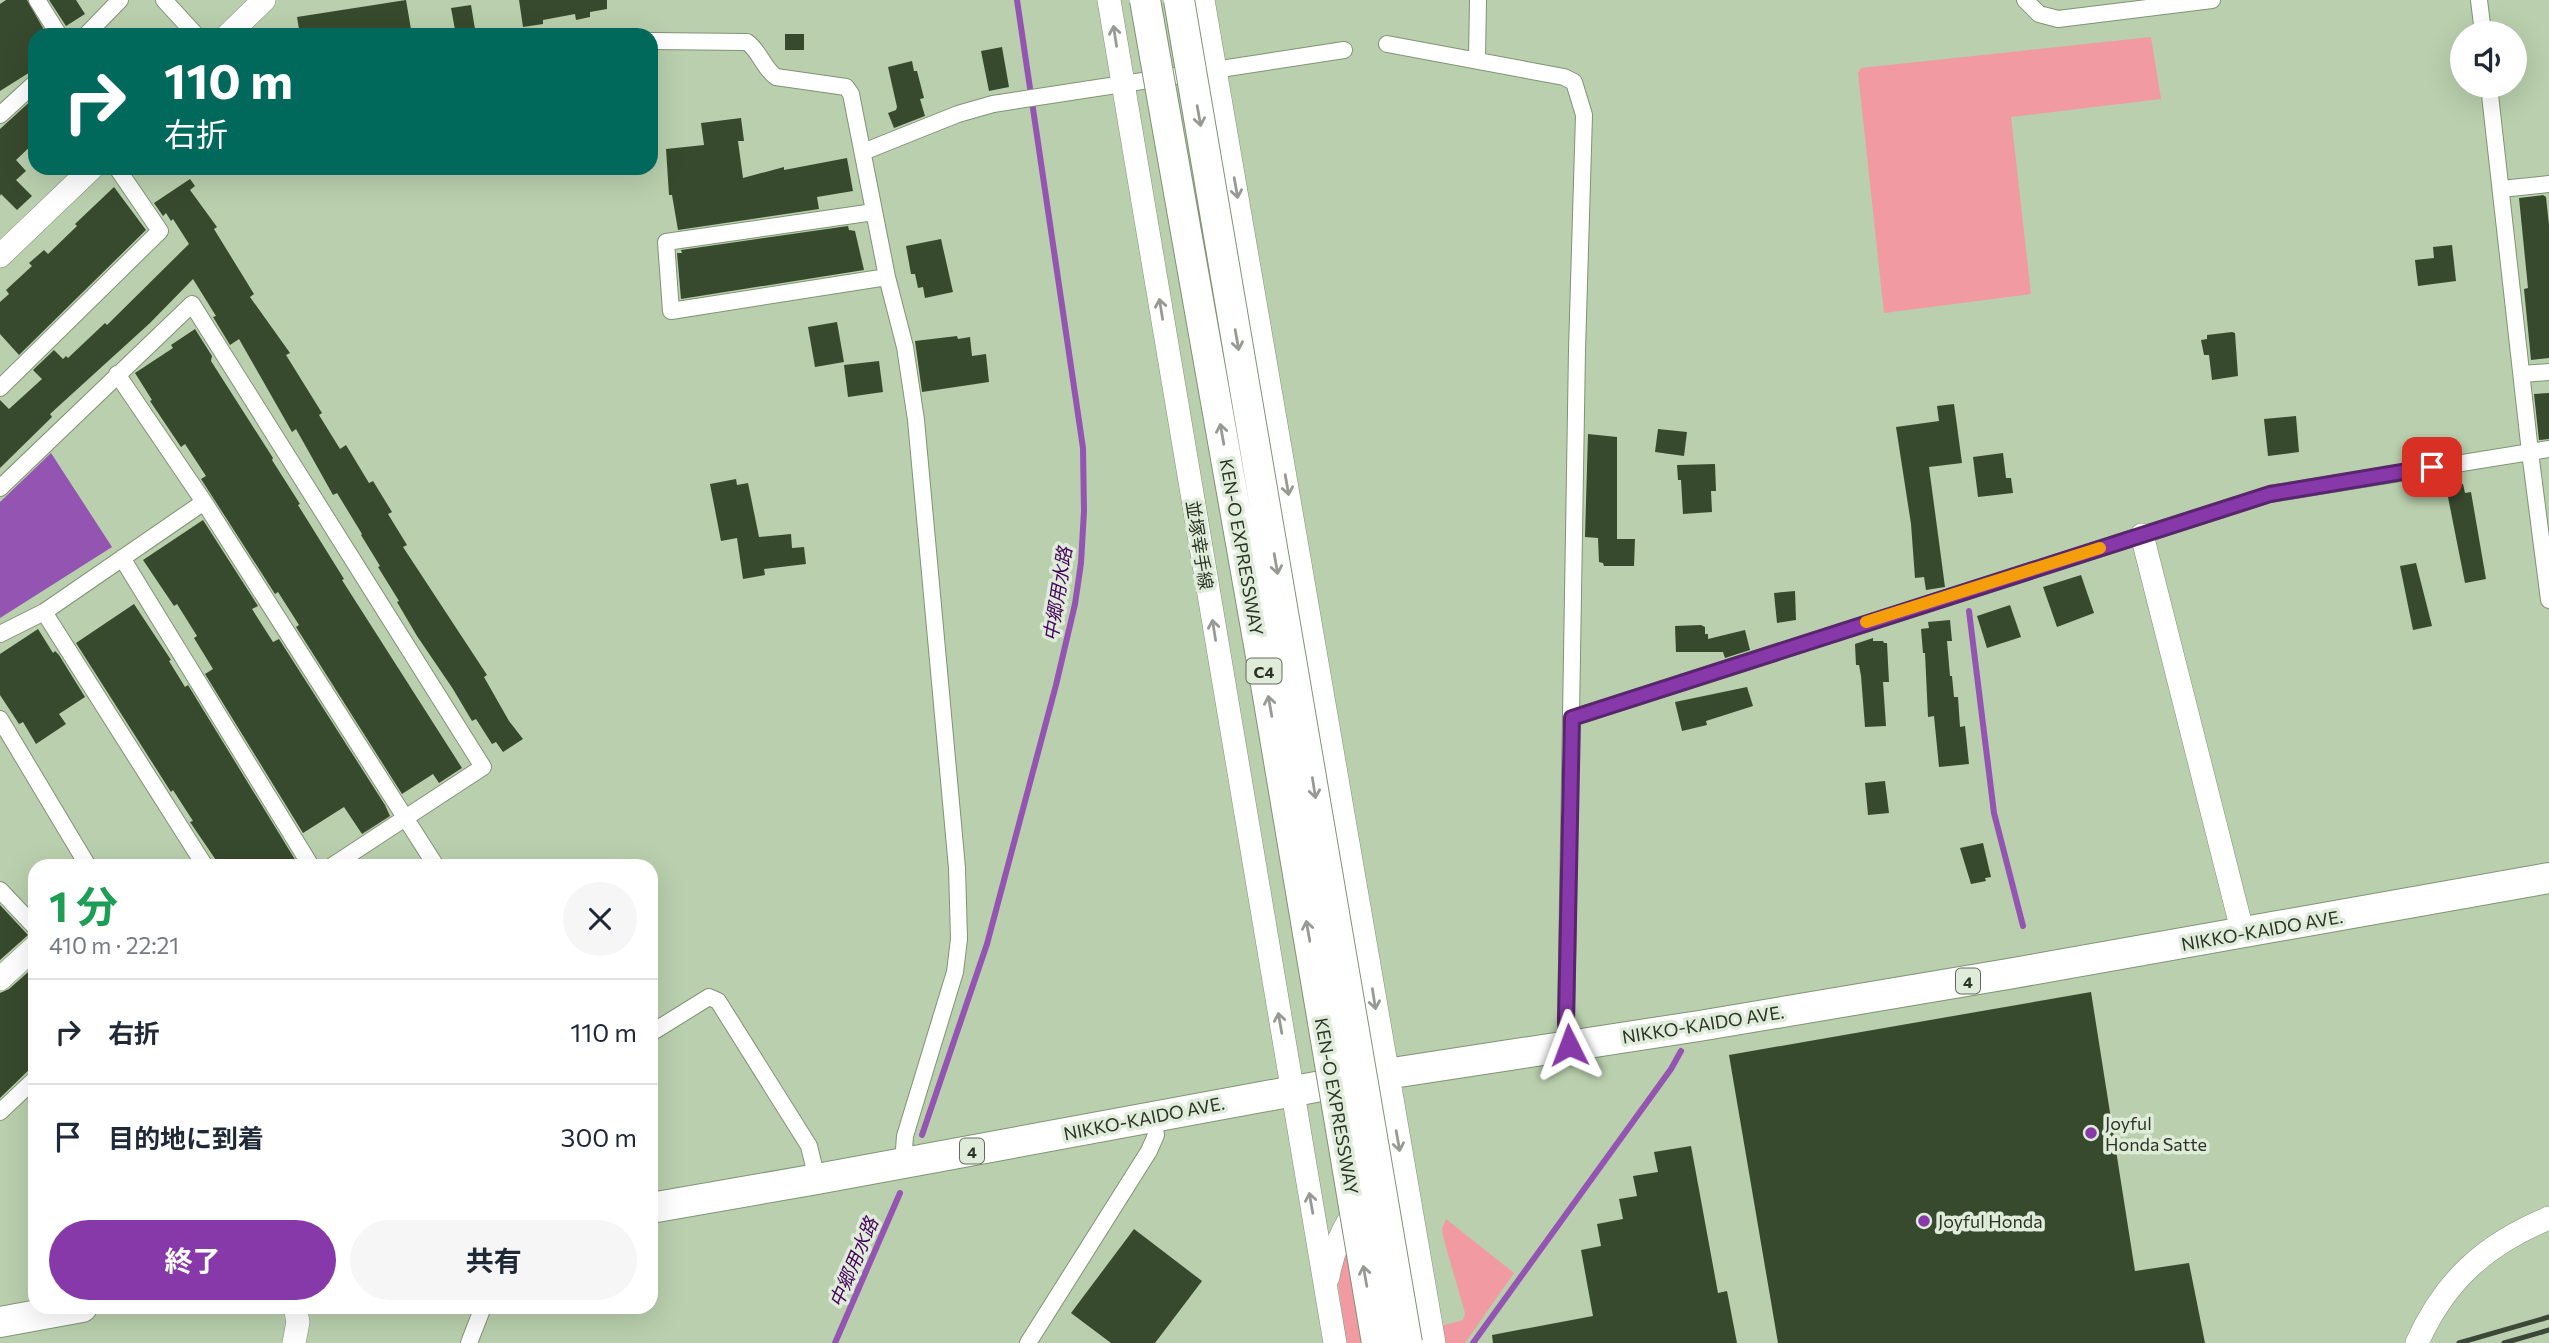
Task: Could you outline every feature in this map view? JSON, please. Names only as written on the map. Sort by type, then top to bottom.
[{"type":"highway","name":"KEN-O EXPRESSWAY","points":[[1146,0],[1264,669],[1377,1343]]},
{"type":"highway","name":"KEN-O EXPRESSWAY","points":[[1179,0],[1407,1343]]},
{"type":"highway","name":"NIKKO-KAIDO AVE.","points":[[658,1207],[1292,1090],[1699,1026],[2243,934],[2549,878]]},
{"type":"highway","points":[[0,1321],[41,1314]]},
{"type":"main road","points":[[235,28],[264,0]]},
{"type":"main road","name":"並塚幸手線","points":[[1109,0],[1335,1343]]},
{"type":"main road","points":[[1203,0],[1432,1333]]},
{"type":"main road","points":[[0,256],[85,175]]},
{"type":"main road","points":[[2142,535],[2243,934]]},
{"type":"main road","points":[[1292,1090],[1334,1070],[1344,1059],[1329,962],[1332,946],[1346,925],[1348,914],[1348,843]]},
{"type":"main road","points":[[0,979],[28,953]]},
{"type":"main road","points":[[1326,1291],[1332,1254],[1363,1196],[1365,1187],[1355,1110],[1358,1101],[1369,1088],[1386,1074]]},
{"type":"main road","points":[[2417,1343],[2436,1305],[2469,1266],[2501,1241],[2549,1218]]},
{"type":"main road","points":[[294,1343],[298,1322],[296,1314]]},
{"type":"street","points":[[37,0],[55,28]]},
{"type":"street","points":[[93,28],[121,0]]},
{"type":"street","points":[[164,0],[190,28]]},
{"type":"street","points":[[1477,59],[1478,0]]},
{"type":"street","points":[[2025,0],[2039,14],[2058,19],[2212,0]]},
{"type":"street","points":[[2479,0],[2482,21]]},
{"type":"street","points":[[658,41],[747,42],[754,47],[768,71],[776,77],[846,87],[851,94],[887,277],[905,347],[916,420],[957,868],[959,939],[955,972],[905,1136],[902,1163]]},
{"type":"street","points":[[1387,44],[1564,77],[1574,82],[1584,115],[1577,350],[1566,1022],[1569,1045]]},
{"type":"street","points":[[863,152],[958,114],[993,104],[1344,50]]},
{"type":"street","points":[[0,114],[28,89]]},
{"type":"street","points":[[2490,98],[2549,600]]},
{"type":"street","points":[[0,388],[160,231],[122,175]]},
{"type":"street","points":[[2501,189],[2549,184]]},
{"type":"street","points":[[874,212],[666,242],[671,311],[887,277]]},
{"type":"street","points":[[0,488],[192,304],[482,767],[343,859]]},
{"type":"street","points":[[2522,374],[2549,372]]},
{"type":"street","points":[[117,374],[204,502],[432,859]]},
{"type":"street","points":[[1572,718],[2270,494],[2549,449]]},
{"type":"street","points":[[0,634],[44,612],[204,502]]},
{"type":"street","points":[[122,558],[307,859]]},
{"type":"street","points":[[44,612],[201,859]]},
{"type":"street","points":[[0,719],[84,859]]},
{"type":"street","points":[[0,890],[28,920]]},
{"type":"street","points":[[658,1029],[709,997],[718,1001],[809,1146],[817,1179]]},
{"type":"street","points":[[0,1112],[28,1086]]},
{"type":"street","points":[[1028,1343],[1149,1151],[1156,1135],[1153,1117]]},
{"type":"street","points":[[469,1343],[480,1314]]},
{"type":"shaded area","points":[[2151,37],[2161,99],[2011,117],[2031,294],[1884,313],[1858,73],[1861,68]]},
{"type":"shaded area","points":[[51,453],[112,547],[0,618],[0,502]]},
{"type":"shaded area","points":[[1446,1219],[1514,1273],[1465,1343],[1346,1343],[1337,1275],[1347,1239],[1418,1332],[1463,1320],[1465,1313],[1442,1229]]},
{"type":"building","points":[[6,0],[27,0],[43,28],[28,28],[28,73],[0,91],[0,4]]},
{"type":"building","points":[[49,0],[76,0],[85,14],[66,26]]},
{"type":"building","points":[[406,0],[411,28],[299,28],[297,17]]},
{"type":"building","points":[[519,0],[607,0],[607,9],[590,12],[590,17],[576,20],[575,14],[523,27]]},
{"type":"building","points":[[471,5],[475,28],[455,28],[451,8]]},
{"type":"building","points":[[785,34],[804,34],[804,50],[785,50]]},
{"type":"building","points":[[1002,47],[1009,87],[989,91],[981,51]]},
{"type":"building","points":[[912,61],[924,98],[920,99],[925,116],[894,128],[888,113],[897,107],[888,67]]},
{"type":"building","points":[[28,103],[28,149],[16,160],[26,171],[16,180],[32,196],[17,210],[1,194],[0,196],[0,129]]},
{"type":"building","points":[[741,118],[744,141],[738,141],[743,178],[784,167],[784,170],[847,158],[853,191],[817,197],[819,209],[678,230],[672,195],[669,195],[666,149],[704,145],[701,123]]},
{"type":"building","points":[[190,179],[195,186],[190,190],[217,227],[214,229],[254,294],[250,297],[290,353],[286,355],[322,413],[319,415],[340,449],[346,445],[369,483],[373,481],[392,512],[388,514],[407,545],[403,547],[487,675],[484,677],[509,721],[523,739],[503,752],[496,742],[492,744],[476,719],[472,721],[417,636],[337,493],[333,495],[296,429],[292,432],[239,339],[230,345],[193,279],[150,323],[50,414],[52,417],[0,468],[0,400],[9,409],[42,379],[33,370],[54,350],[63,359],[66,356],[68,358],[105,323],[107,325],[189,244],[173,219],[171,221],[166,213],[163,216],[154,203]]},
{"type":"building","points":[[114,187],[146,230],[19,355],[0,334],[0,302],[9,294],[6,290],[32,266],[29,263],[44,250],[48,254]]},
{"type":"building","points":[[2543,195],[2546,197],[2549,225],[2549,358],[2531,360],[2524,289],[2528,288],[2519,198]]},
{"type":"building","points":[[848,226],[849,230],[855,231],[864,270],[681,299],[677,253],[682,253],[681,250]]},
{"type":"building","points":[[941,239],[953,292],[925,298],[923,287],[918,288],[915,274],[911,274],[906,246]]},
{"type":"building","points":[[2452,245],[2456,281],[2418,286],[2415,260],[2434,258],[2433,247]]},
{"type":"building","points":[[837,322],[844,362],[815,367],[808,327]]},
{"type":"building","points":[[195,329],[212,356],[211,361],[273,458],[300,504],[298,505],[344,579],[342,580],[462,768],[439,783],[433,774],[402,794],[296,627],[299,625],[278,592],[275,594],[201,479],[206,476],[185,444],[181,447],[150,401],[152,400],[135,373],[173,348],[171,345]]},
{"type":"building","points":[[2235,333],[2238,376],[2212,380],[2209,355],[2204,355],[2201,340],[2207,339],[2207,335]]},
{"type":"building","points":[[957,336],[958,339],[970,337],[972,356],[986,354],[989,382],[922,392],[915,341]]},
{"type":"building","points":[[879,361],[883,392],[848,397],[844,365]]},
{"type":"building","points":[[2549,393],[2549,439],[2539,440],[2534,394]]},
{"type":"building","points":[[1954,404],[1962,463],[1929,467],[1945,587],[1926,590],[1924,577],[1915,578],[1911,524],[1896,427],[1939,421],[1937,406]]},
{"type":"building","points":[[2296,416],[2299,452],[2268,456],[2264,419]]},
{"type":"building","points":[[1658,429],[1687,432],[1684,456],[1655,452]]},
{"type":"building","points":[[1588,434],[1617,437],[1617,539],[1635,539],[1634,566],[1604,566],[1599,562],[1598,538],[1585,537]]},
{"type":"building","points":[[2003,453],[2006,478],[2011,478],[2013,493],[1978,497],[1973,457]]},
{"type":"building","points":[[1715,464],[1716,491],[1711,491],[1712,512],[1683,514],[1681,480],[1678,480],[1677,465]]},
{"type":"building","points":[[736,479],[737,485],[748,483],[759,537],[791,534],[792,548],[804,547],[806,564],[764,569],[765,575],[743,579],[737,538],[721,541],[710,484]]},
{"type":"building","points":[[2463,484],[2465,493],[2471,492],[2486,579],[2465,583],[2446,487]]},
{"type":"building","points":[[203,520],[258,606],[252,609],[273,642],[279,639],[385,805],[390,816],[362,834],[344,807],[303,833],[205,674],[213,669],[194,638],[197,636],[177,604],[174,606],[143,560]]},
{"type":"building","points":[[2416,563],[2432,626],[2413,630],[2400,566]]},
{"type":"building","points":[[2081,575],[2094,613],[2057,627],[2043,587]]},
{"type":"building","points":[[1795,591],[1796,620],[1777,623],[1774,593]]},
{"type":"building","points":[[134,604],[171,660],[169,661],[185,687],[188,685],[295,859],[215,859],[76,643]]},
{"type":"building","points":[[2010,605],[2021,637],[1987,648],[1977,616]]},
{"type":"building","points":[[1950,620],[1952,641],[1947,641],[1950,676],[1954,697],[1958,697],[1960,727],[1965,726],[1969,764],[1939,767],[1934,716],[1928,717],[1921,629],[1929,628],[1928,622]]},
{"type":"building","points":[[1675,626],[1705,627],[1708,639],[1745,630],[1750,650],[1725,658],[1723,652],[1676,652]]},
{"type":"building","points":[[38,629],[53,653],[55,651],[59,655],[85,697],[59,714],[66,724],[36,744],[23,722],[19,724],[0,695],[0,654]]},
{"type":"building","points":[[1873,638],[1873,641],[1887,643],[1889,682],[1883,682],[1886,726],[1865,727],[1861,676],[1859,665],[1856,665],[1855,644]]},
{"type":"building","points":[[1747,687],[1753,706],[1706,721],[1707,725],[1682,731],[1675,702]]},
{"type":"building","points":[[1885,781],[1889,813],[1868,815],[1865,783]]},
{"type":"building","points":[[1983,843],[1991,877],[1985,878],[1986,881],[1971,884],[1960,848]]},
{"type":"building","points":[[0,905],[28,935],[0,960]]},
{"type":"building","points":[[28,972],[28,1071],[0,1098],[0,993],[9,989]]},
{"type":"building","points":[[2091,992],[2135,1271],[2189,1263],[2205,1343],[1778,1343],[1729,1055]]},
{"type":"building","points":[[1691,1146],[1718,1293],[1727,1291],[1737,1343],[1493,1343],[1492,1335],[1593,1316],[1581,1250],[1601,1246],[1597,1224],[1623,1219],[1619,1199],[1637,1196],[1633,1176],[1658,1172],[1654,1152]]},
{"type":"building","points":[[1134,1229],[1202,1281],[1155,1343],[1111,1343],[1071,1313]]},
{"type":"waterway","name":"中郷用水路","points":[[922,1135],[987,944],[1056,685],[1075,604],[1081,563],[1083,448],[1017,0]]},
{"type":"waterway","points":[[1969,611],[1994,813],[2023,926]]},
{"type":"waterway","points":[[1473,1343],[1671,1069],[1681,1051]]},
{"type":"waterway","name":"中郷用水路","points":[[835,1343],[900,1193]]},
{"type":"railway","points":[[2459,1343],[2549,1317]]},
{"type":"railway","points":[[2504,1343],[2549,1330]]},
{"type":"slow traffic","points":[[1866,622],[2100,548]]},
{"type":"place","name":"Joyful Honda Satte","points":[[2091,1133]]},
{"type":"place","name":"Joyful Honda","points":[[1924,1221]]},
{"type":"route","points":[[1569,1045],[1566,1022],[1572,718],[1886,615],[2270,494],[2432,467]]}]
